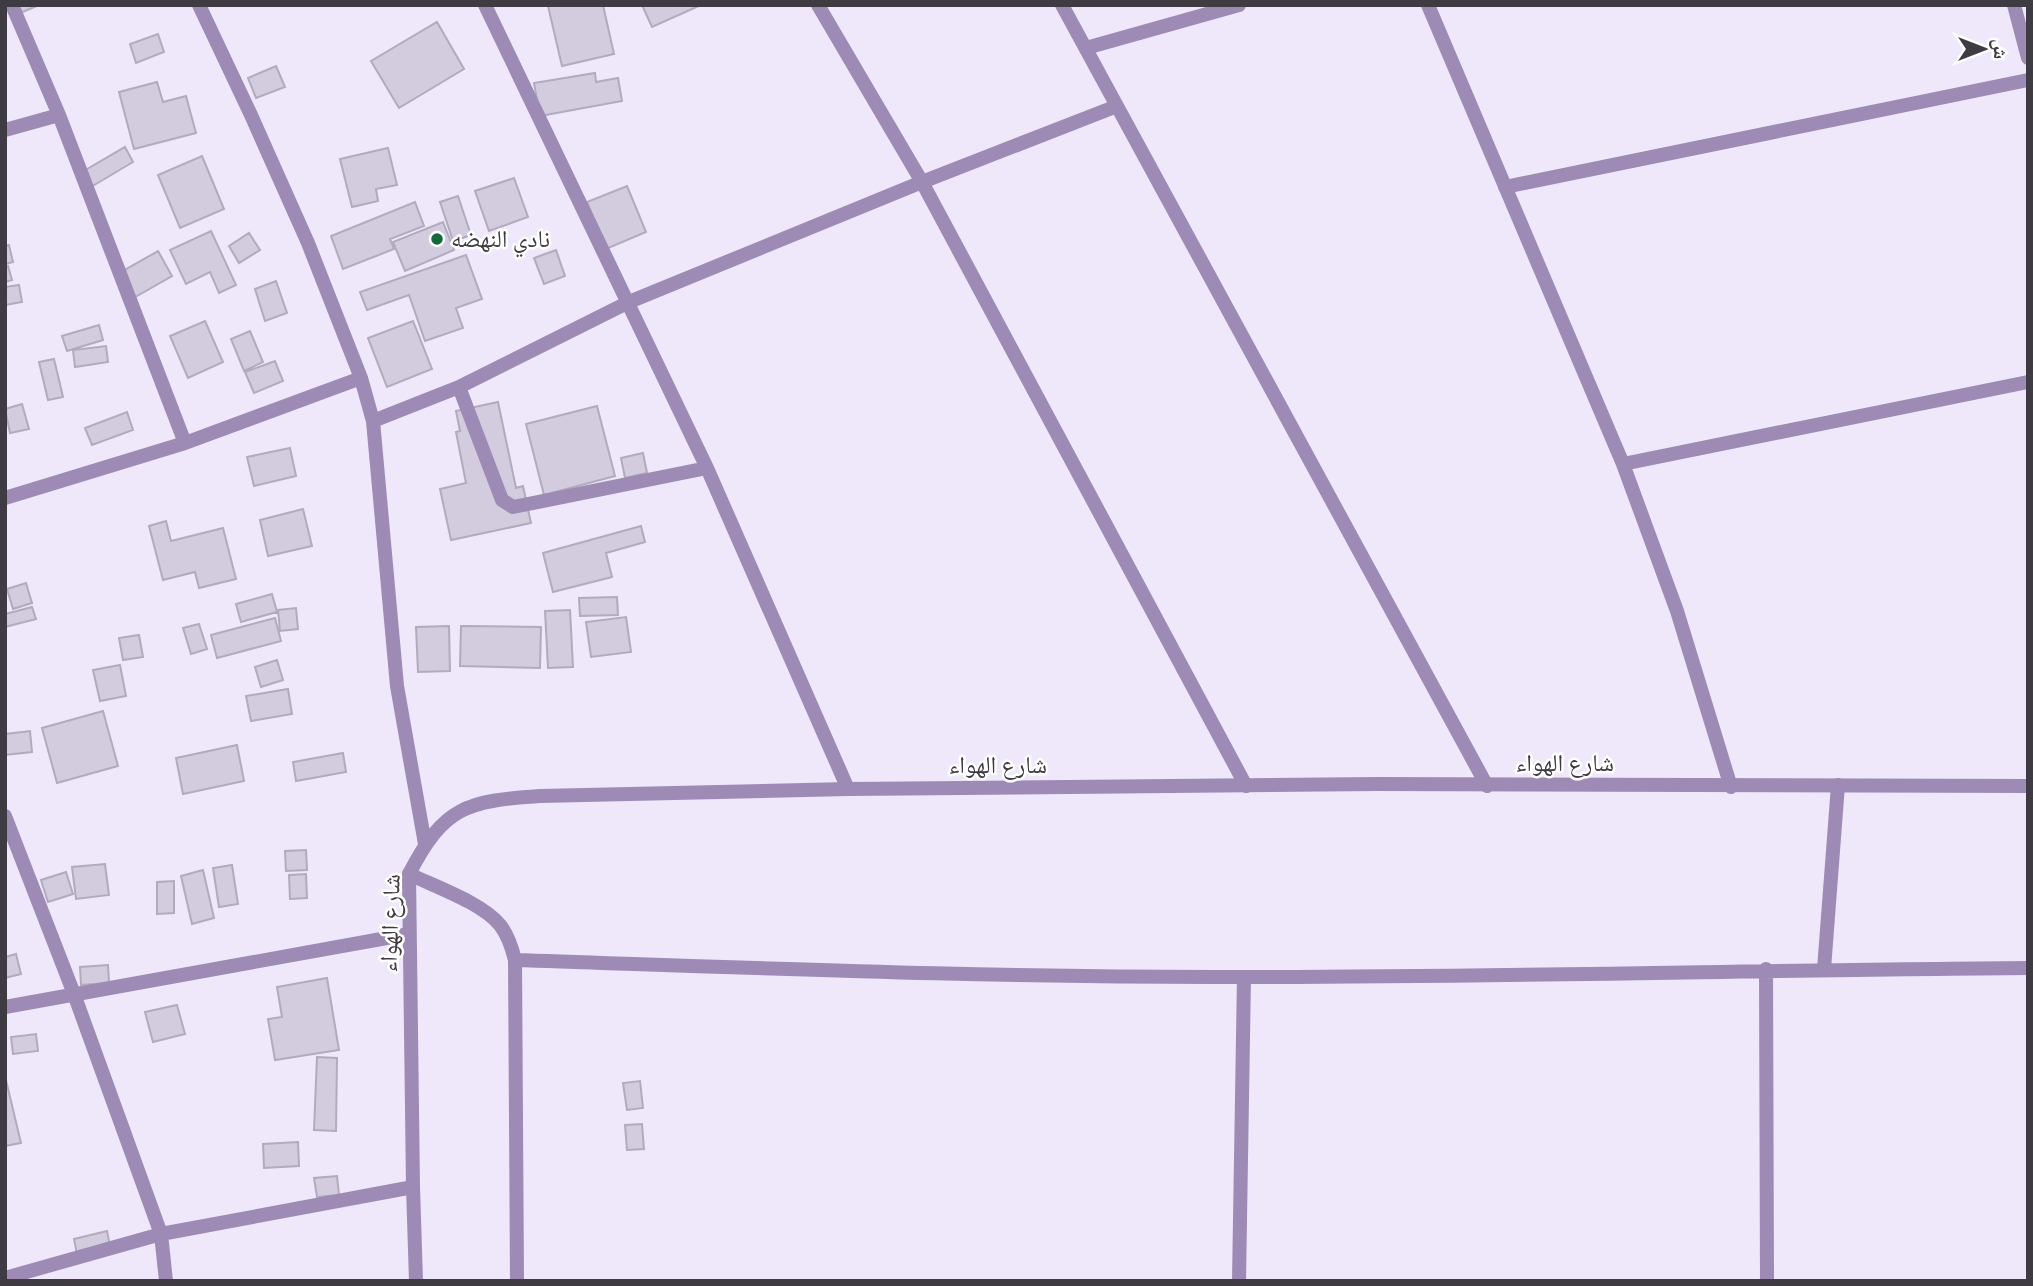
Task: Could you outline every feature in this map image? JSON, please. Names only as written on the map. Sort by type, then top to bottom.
[{"type":"street","points":[[12,5],[58,115],[185,443]]},
{"type":"street","points":[[199,5],[308,243],[360,378],[373,421],[397,686],[425,844]]},
{"type":"street","points":[[485,5],[707,468],[848,789]]},
{"type":"street","points":[[818,5],[922,182],[1246,786]]},
{"type":"street","points":[[1062,5],[1487,786]]},
{"type":"street","points":[[1086,48],[1239,5]]},
{"type":"street","points":[[1428,5],[1623,464],[1677,611],[1731,787]]},
{"type":"street","points":[[2014,5],[2028,58]]},
{"type":"street","points":[[1505,187],[2028,80]]},
{"type":"street","points":[[373,421],[459,387],[629,302],[922,182],[1117,106]]},
{"type":"street","points":[[5,130],[58,115]]},
{"type":"street","points":[[5,498],[185,443],[360,378]]},
{"type":"street","points":[[1623,464],[2028,382]]},
{"type":"street","points":[[459,387],[502,500],[513,507],[707,468]]},
{"type":"street","name":"شارع الهواء","points":[[416,1281],[410,874],[425,844],[444,821],[471,805],[507,798],[540,796],[848,789],[1378,784],[2028,786]]},
{"type":"street","points":[[1824,969],[1838,785]]},
{"type":"street","points":[[5,816],[74,993],[161,1234],[166,1281]]},
{"type":"street","points":[[410,874],[487,914],[505,933],[515,960],[517,1281]]},
{"type":"street","points":[[5,1007],[409,934]]},
{"type":"street","points":[[515,960],[920,974],[1244,977],[2028,968]]},
{"type":"street","points":[[1766,969],[1767,1281]]},
{"type":"street","points":[[1239,1281],[1244,977]]},
{"type":"street","points":[[5,1278],[161,1234],[413,1187]]},
{"type":"building","points":[[14,5],[39,5],[18,14]]},
{"type":"building","points":[[603,5],[614,54],[562,66],[548,6]]},
{"type":"building","points":[[642,5],[701,5],[652,27]]},
{"type":"building","points":[[437,22],[464,69],[399,108],[371,61]]},
{"type":"building","points":[[158,34],[164,52],[136,63],[130,44]]},
{"type":"building","points":[[276,66],[285,87],[256,98],[248,78]]},
{"type":"building","points":[[595,73],[596,82],[618,78],[622,101],[540,116],[534,83]]},
{"type":"building","points":[[157,82],[163,102],[186,96],[196,133],[134,149],[119,92]]},
{"type":"building","points":[[125,147],[133,162],[91,187],[82,172]]},
{"type":"building","points":[[388,148],[397,185],[376,189],[378,201],[352,207],[340,159]]},
{"type":"building","points":[[202,156],[224,209],[180,228],[158,175]]},
{"type":"building","points":[[514,178],[528,217],[489,231],[475,191]]},
{"type":"building","points":[[627,186],[646,232],[606,249],[587,202]]},
{"type":"building","points":[[458,196],[471,235],[453,241],[440,202]]},
{"type":"building","points":[[415,202],[424,226],[390,239],[394,249],[343,269],[331,236]]},
{"type":"building","points":[[443,222],[454,250],[405,271],[393,242]]},
{"type":"building","points":[[211,231],[236,285],[219,293],[210,272],[186,284],[170,250]]},
{"type":"building","points":[[249,233],[260,250],[239,263],[229,246]]},
{"type":"building","points":[[9,245],[13,262],[5,264],[5,246]]},
{"type":"building","points":[[556,250],[565,276],[544,284],[534,258]]},
{"type":"building","points":[[158,251],[172,276],[130,300],[116,275]]},
{"type":"building","points":[[466,255],[482,299],[456,308],[463,328],[425,341],[409,295],[367,310],[360,292]]},
{"type":"building","points":[[8,266],[12,280],[5,282],[5,267]]},
{"type":"building","points":[[276,281],[287,313],[265,321],[255,289]]},
{"type":"building","points":[[19,285],[22,302],[5,305],[5,287]]},
{"type":"building","points":[[205,321],[223,362],[188,378],[170,336]]},
{"type":"building","points":[[413,321],[432,369],[387,387],[368,338]]},
{"type":"building","points":[[99,325],[103,340],[67,351],[62,336]]},
{"type":"building","points":[[250,331],[263,362],[244,371],[231,339]]},
{"type":"building","points":[[106,346],[108,362],[75,367],[73,350]]},
{"type":"building","points":[[54,359],[63,397],[48,400],[39,362]]},
{"type":"building","points":[[275,361],[283,381],[254,393],[245,372]]},
{"type":"building","points":[[498,402],[516,488],[523,486],[531,523],[451,540],[440,489],[466,483],[456,432],[460,431],[456,411]]},
{"type":"building","points":[[22,404],[29,429],[10,433],[5,409]]},
{"type":"building","points":[[597,406],[615,476],[544,495],[526,424]]},
{"type":"building","points":[[127,412],[133,430],[92,445],[85,428]]},
{"type":"building","points":[[290,448],[296,476],[254,486],[247,457]]},
{"type":"building","points":[[643,453],[647,473],[625,478],[621,458]]},
{"type":"building","points":[[303,509],[312,546],[268,556],[260,520]]},
{"type":"building","points":[[166,521],[171,541],[223,528],[236,579],[199,588],[195,572],[163,580],[149,526]]},
{"type":"building","points":[[641,526],[645,542],[606,553],[612,577],[553,592],[543,553]]},
{"type":"building","points":[[26,583],[32,603],[13,609],[7,589]]},
{"type":"building","points":[[272,594],[277,612],[241,622],[236,604]]},
{"type":"building","points":[[617,597],[618,615],[580,616],[579,598]]},
{"type":"building","points":[[32,607],[36,619],[5,627],[5,614]]},
{"type":"building","points":[[296,608],[298,629],[280,631],[278,610]]},
{"type":"building","points":[[570,610],[573,667],[548,668],[545,611]]},
{"type":"building","points":[[626,617],[631,652],[591,657],[586,622]]},
{"type":"building","points":[[275,618],[281,641],[217,658],[211,635]]},
{"type":"building","points":[[199,624],[207,649],[191,654],[183,628]]},
{"type":"building","points":[[449,626],[450,671],[418,672],[416,627]]},
{"type":"building","points":[[461,626],[541,627],[540,668],[460,666]]},
{"type":"building","points":[[139,635],[143,657],[123,660],[119,638]]},
{"type":"building","points":[[277,660],[283,680],[261,687],[255,667]]},
{"type":"building","points":[[120,665],[126,696],[100,701],[93,670]]},
{"type":"building","points":[[288,689],[292,714],[251,721],[246,696]]},
{"type":"building","points":[[103,711],[118,766],[57,783],[42,728]]},
{"type":"building","points":[[30,731],[32,752],[5,755],[5,734]]},
{"type":"building","points":[[237,745],[244,781],[183,794],[176,758]]},
{"type":"building","points":[[343,753],[346,772],[296,781],[293,762]]},
{"type":"building","points":[[306,850],[307,870],[286,871],[285,851]]},
{"type":"building","points":[[105,864],[109,895],[76,899],[72,867]]},
{"type":"building","points":[[232,865],[238,904],[219,907],[213,868]]},
{"type":"building","points":[[203,870],[214,918],[192,924],[181,876]]},
{"type":"building","points":[[66,872],[73,894],[48,902],[41,880]]},
{"type":"building","points":[[306,874],[307,898],[290,899],[289,875]]},
{"type":"building","points":[[174,881],[174,913],[157,914],[157,882]]},
{"type":"building","points":[[16,954],[21,974],[5,978],[5,957]]},
{"type":"building","points":[[108,965],[109,983],[81,985],[80,967]]},
{"type":"building","points":[[327,978],[339,1050],[275,1060],[268,1019],[282,1017],[277,987]]},
{"type":"building","points":[[177,1005],[185,1034],[153,1042],[145,1012]]},
{"type":"building","points":[[36,1034],[38,1051],[13,1054],[11,1037]]},
{"type":"building","points":[[317,1057],[337,1058],[336,1131],[314,1130]]},
{"type":"building","points":[[5,1076],[21,1143],[5,1146]]},
{"type":"building","points":[[640,1081],[643,1108],[627,1110],[623,1083]]},
{"type":"building","points":[[642,1124],[644,1149],[627,1150],[625,1125]]},
{"type":"building","points":[[298,1142],[299,1166],[264,1168],[263,1144]]},
{"type":"building","points":[[337,1176],[339,1195],[317,1197],[314,1178]]},
{"type":"building","points":[[107,1231],[111,1251],[78,1259],[74,1239]]},
{"type":"place","name":"نادي النهضه","points":[[437,239]]}]
